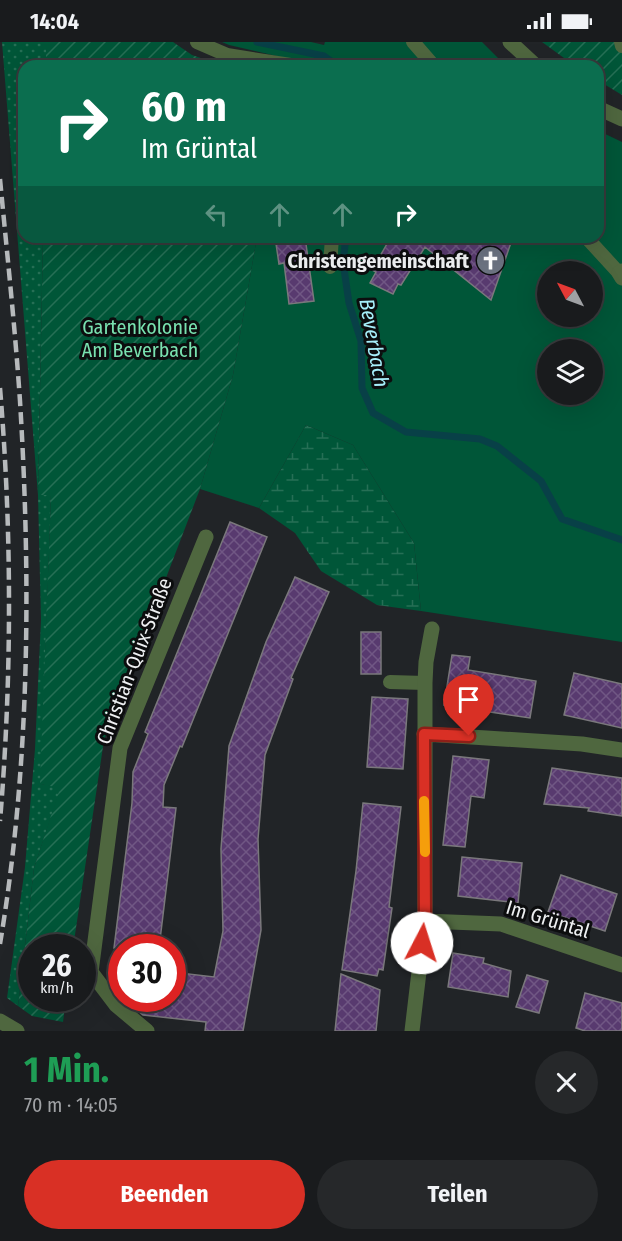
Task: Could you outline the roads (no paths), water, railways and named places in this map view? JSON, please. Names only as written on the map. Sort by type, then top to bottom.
[{"type":"street","points":[[510,42],[530,60]]},
{"type":"street","points":[[604,111],[622,120]]},
{"type":"street","name":"Christian-Quix-Straße","points":[[147,1031],[116,1005],[91,972],[120,748],[206,537]]},
{"type":"street","points":[[412,1031],[425,921],[425,683],[432,628]]},
{"type":"street","points":[[424,734],[582,744],[622,750]]},
{"type":"street","name":"Im Grüntal","points":[[425,921],[501,924],[622,965]]},
{"type":"street","points":[[0,1021],[17,1031]]},
{"type":"lane","points":[[197,42],[227,56],[255,60]]},
{"type":"lane","points":[[413,42],[429,60]]},
{"type":"lane","points":[[330,267],[332,243]]},
{"type":"lane","points":[[592,243],[621,274]]},
{"type":"lane","points":[[390,682],[425,683]]},
{"type":"waterway","name":"Beverbach","points":[[257,42],[324,56],[330,60]]},
{"type":"waterway","name":"Beverbach","points":[[345,243],[343,262],[349,303],[361,341],[362,388],[373,413],[406,432],[480,439],[497,446],[541,481],[562,519],[622,540]]},
{"type":"railway","points":[[0,179],[20,401],[26,537],[22,741],[10,877],[0,944]]},
{"type":"railway","points":[[0,388],[7,496],[9,605],[7,713],[0,821]]},
{"type":"place","name":"Christengemeinschaft","points":[[490,261]]},
{"type":"park label","name":"Gartenkolonie Am Beverbach","points":[[140,338]]}]
